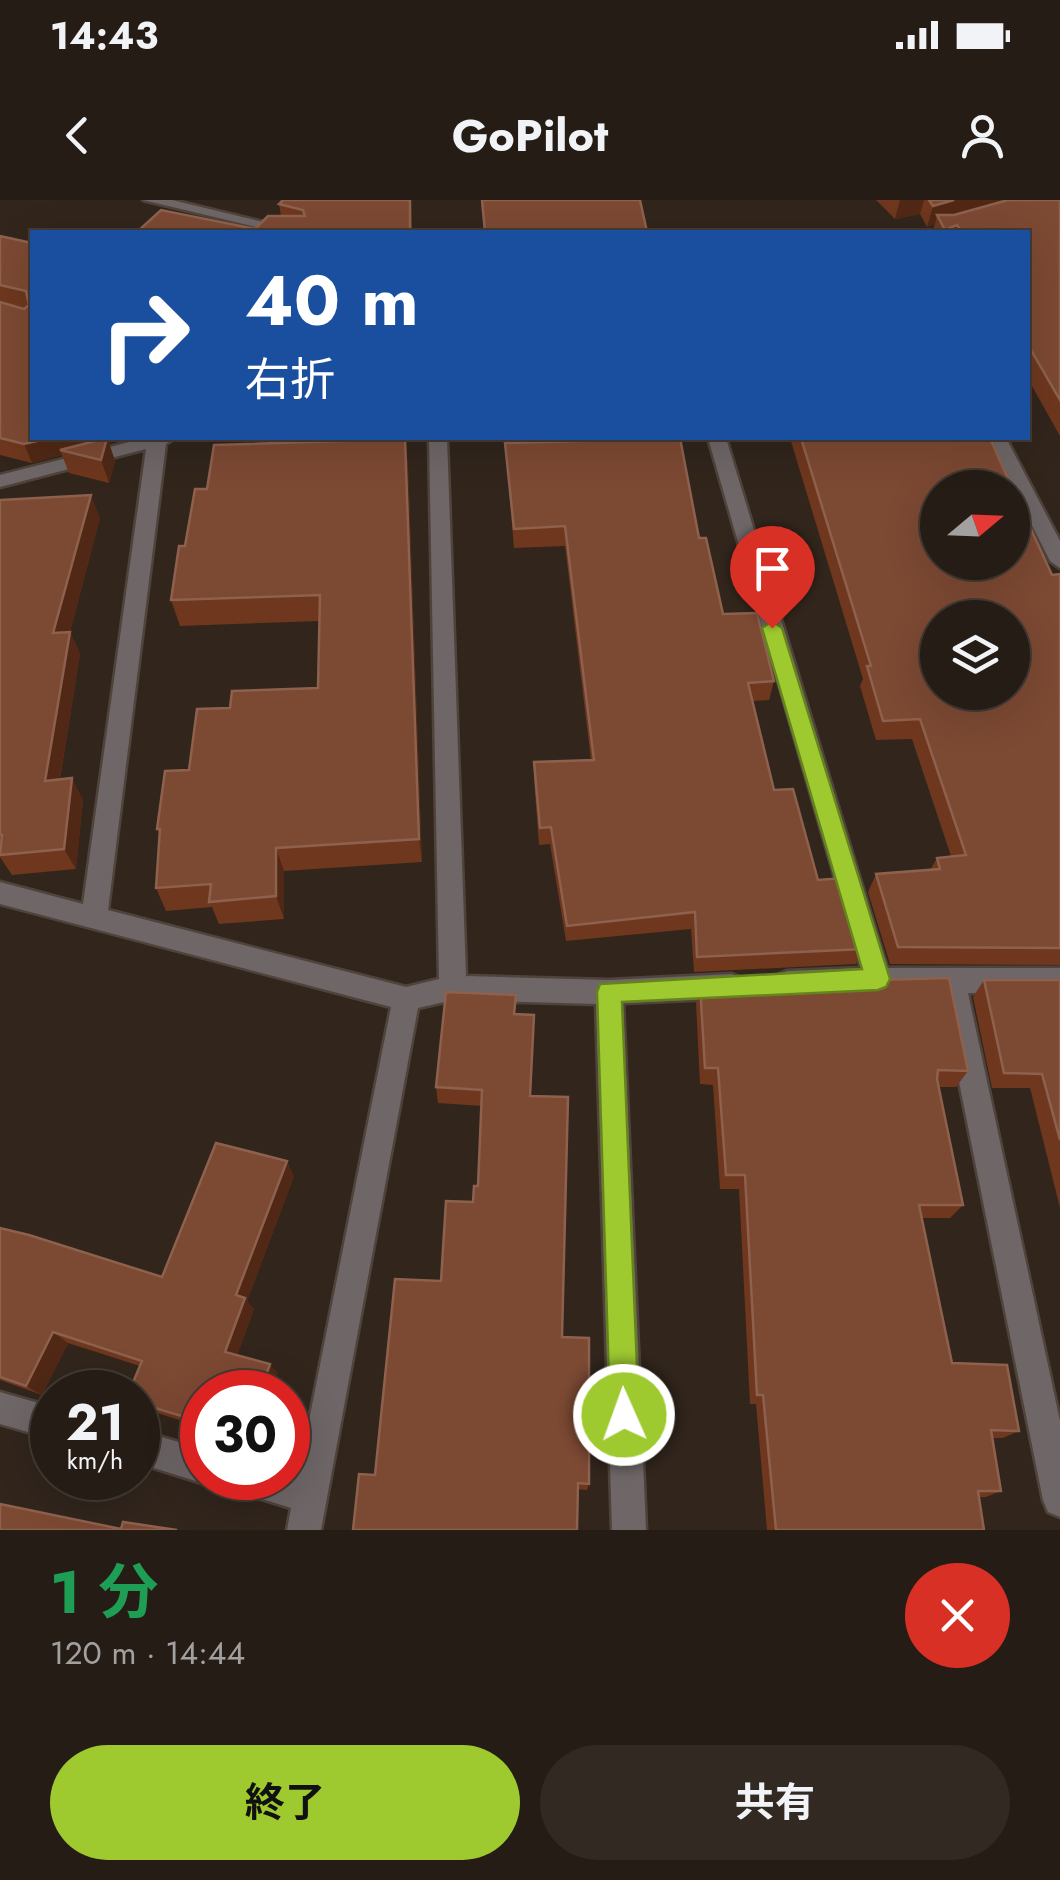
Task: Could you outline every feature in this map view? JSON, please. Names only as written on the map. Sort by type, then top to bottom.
[{"type":"street","points":[[151,200],[288,230]]},
{"type":"street","points":[[0,480],[153,440]]},
{"type":"street","points":[[94,916],[161,440]]},
{"type":"street","points":[[438,440],[453,988]]},
{"type":"street","points":[[719,440],[878,979]]},
{"type":"street","points":[[998,440],[1060,561]]},
{"type":"street","points":[[0,893],[406,998],[453,988],[609,992],[878,979],[1060,980]]},
{"type":"street","points":[[952,981],[1060,1500]]},
{"type":"street","points":[[609,992],[629,1530]]},
{"type":"street","points":[[310,1496],[406,998]]},
{"type":"street","points":[[0,1408],[30,1417]]},
{"type":"street","points":[[304,1530],[309,1500]]},
{"type":"building","points":[[283,200],[410,200],[410,230],[139,230],[161,210],[255,229],[268,216],[305,216],[303,210],[279,204]]},
{"type":"building","points":[[482,200],[640,200],[647,230],[485,230]]},
{"type":"building","points":[[929,200],[954,200],[933,206]]},
{"type":"building","points":[[1008,200],[1060,200],[1060,400],[1030,348],[1030,230],[961,230],[957,225],[945,230],[937,215],[954,215]]},
{"type":"building","points":[[0,236],[30,243],[30,440],[41,440],[24,444],[0,438],[0,302],[24,309],[29,305],[26,291],[0,285]]},
{"type":"building","points":[[99,440],[106,440],[101,460],[60,450]]},
{"type":"building","points":[[405,440],[419,839],[276,848],[276,896],[209,902],[211,884],[156,888],[157,829],[165,771],[189,770],[197,709],[230,708],[232,691],[318,688],[320,595],[171,600],[179,546],[185,546],[195,489],[207,489],[214,445]]},
{"type":"building","points":[[680,440],[699,538],[706,538],[723,614],[757,613],[774,681],[748,683],[774,790],[793,789],[818,880],[843,878],[863,949],[697,957],[695,912],[567,926],[551,827],[540,828],[534,762],[594,760],[565,526],[514,529],[505,443]]},
{"type":"building","points":[[802,440],[991,440],[1004,470],[920,470],[920,580],[1030,580],[1030,526],[1052,575],[1060,574],[1060,948],[898,947],[876,874],[940,869],[937,858],[966,855],[920,719],[883,721],[867,666],[871,666]]},
{"type":"building","points":[[91,495],[53,633],[70,632],[45,781],[72,778],[64,849],[0,855],[0,500]]},
{"type":"building","points":[[949,978],[968,1071],[938,1070],[937,1079],[963,1205],[919,1205],[952,1363],[1007,1365],[1019,1431],[991,1430],[1001,1491],[978,1491],[984,1530],[776,1530],[763,1395],[757,1395],[745,1175],[726,1175],[718,1068],[705,1068],[700,985]]},
{"type":"building","points":[[984,980],[1060,980],[1060,1140],[1042,1074],[1004,1073]]},
{"type":"building","points":[[446,992],[516,995],[514,1014],[534,1015],[530,1096],[568,1097],[562,1337],[589,1338],[589,1484],[578,1483],[577,1530],[353,1530],[359,1474],[375,1475],[395,1279],[441,1281],[446,1201],[473,1202],[474,1186],[478,1186],[482,1090],[436,1087]]},
{"type":"building","points":[[216,1143],[287,1161],[236,1295],[245,1298],[225,1352],[270,1364],[268,1370],[180,1370],[180,1415],[160,1410],[160,1370],[138,1370],[142,1361],[53,1332],[34,1370],[30,1370],[26,1386],[0,1377],[0,1228],[162,1277]]},
{"type":"building","points":[[0,1504],[121,1529],[123,1522],[177,1530],[0,1530]]},
{"type":"route","points":[[624,1415],[609,992],[878,979],[772,628]]}]
